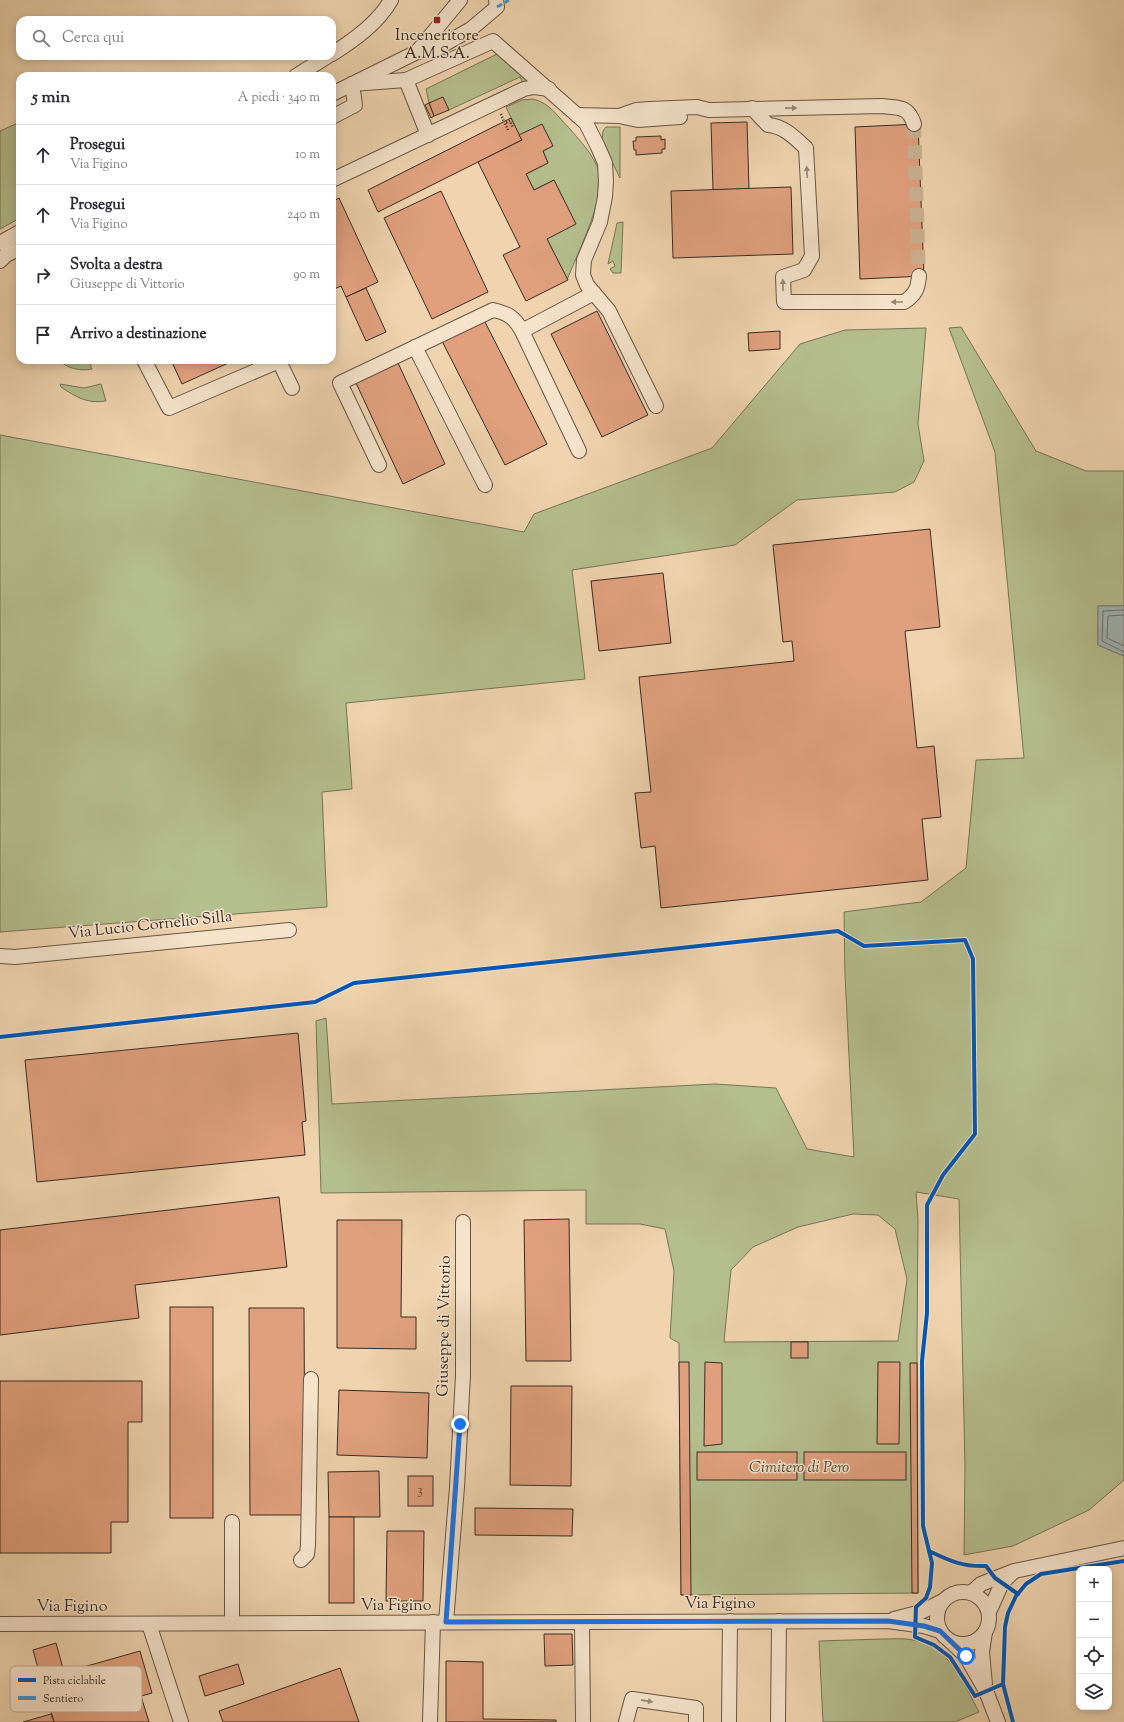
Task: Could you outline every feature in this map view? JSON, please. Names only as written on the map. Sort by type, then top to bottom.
[{"type":"street","points":[[336,51],[371,24],[391,0]]},
{"type":"street","points":[[417,52],[460,0]]},
{"type":"street","points":[[336,92],[417,52],[436,49],[471,29],[497,7],[496,0]]},
{"type":"street","points":[[352,84],[406,80],[493,41],[586,123],[604,163],[606,181],[600,222],[584,260],[583,275],[587,285],[609,311],[656,406]]},
{"type":"street","points":[[302,72],[322,60]]},
{"type":"street","points":[[406,80],[428,135]]},
{"type":"street","points":[[336,115],[355,105],[352,84]]},
{"type":"street","points":[[336,178],[524,89],[534,87],[549,89]]},
{"type":"street","points":[[577,115],[618,116],[636,110],[697,107],[709,110],[752,108],[896,107],[911,114],[914,124]]},
{"type":"street","points":[[752,108],[768,125],[777,126],[796,138],[806,148],[812,256],[804,270],[783,277],[784,302],[904,302],[913,296],[918,287],[919,276]]},
{"type":"street","points":[[2,253],[16,237]]},
{"type":"street","points":[[2,253],[16,249]]},
{"type":"street","points":[[2,253],[16,258]]},
{"type":"street","points":[[522,331],[594,293]]},
{"type":"street","points":[[379,465],[340,383],[493,310],[510,315],[517,321],[578,451]]},
{"type":"street","points":[[415,347],[485,485]]},
{"type":"street","points":[[146,364],[169,408],[270,364]]},
{"type":"street","points":[[281,364],[292,388]]},
{"type":"street","name":"Via Lucio Cornelio Silla","points":[[0,956],[15,957],[289,930]]},
{"type":"street","name":"Via Lucio Cornelio Silla","points":[[0,962],[15,957]]},
{"type":"street","name":"Giuseppe di Vittorio","points":[[430,1722],[439,1622],[457,1487],[463,1375],[464,1222]]},
{"type":"street","points":[[301,1560],[307,1554],[308,1545],[311,1379]]},
{"type":"street","points":[[232,1522],[232,1623]]},
{"type":"street","points":[[971,1593],[981,1584],[1014,1571],[1124,1548]]},
{"type":"street","points":[[988,1612],[981,1599],[971,1593],[956,1593],[943,1601],[938,1609],[937,1623],[945,1636],[959,1644],[968,1644],[979,1639],[988,1626],[988,1612],[1002,1583],[1014,1571]]},
{"type":"street","name":"Via Figino","points":[[888,1621],[921,1612],[943,1601]]},
{"type":"street","points":[[729,1722],[730,1621]]},
{"type":"street","points":[[778,1722],[779,1621]]},
{"type":"street","name":"Via Figino","points":[[0,1624],[888,1621],[924,1626],[945,1636],[966,1656],[986,1691],[998,1722]]},
{"type":"street","points":[[582,1622],[583,1722]]},
{"type":"street","points":[[149,1624],[181,1722]]},
{"type":"street","name":"Via Figino","points":[[985,1632],[982,1652],[986,1691]]},
{"type":"street","points":[[626,1722],[632,1699],[696,1708],[696,1722]]},
{"type":"path","points":[[508,130],[505,123],[510,121],[513,128]]},
{"type":"path","points":[[0,1037],[315,1002],[354,983],[838,931],[864,946],[965,940],[973,959],[975,1134],[943,1175],[926,1205],[927,1313],[922,1361],[923,1526],[932,1563],[930,1586],[926,1598]]},
{"type":"green space","points":[[497,54],[530,80],[523,83],[520,77],[449,110],[429,103],[426,89]]},
{"type":"green space","points":[[533,99],[549,107],[558,115],[591,154],[599,172],[600,183],[595,211],[567,280],[547,239],[554,180],[534,190],[526,174],[548,163],[543,151],[552,146],[519,135],[506,107],[522,100]]},
{"type":"green space","points":[[16,124],[16,220],[0,229],[0,131]]},
{"type":"green space","points":[[606,127],[620,127],[620,178],[602,141],[603,131]]},
{"type":"green space","points":[[623,222],[621,273],[613,273],[610,269],[615,266],[613,261],[608,264],[617,223]]},
{"type":"green space","name":"Cimitero di Pero","points":[[961,327],[1036,451],[1086,471],[1124,471],[1124,606],[1098,606],[1098,645],[1124,656],[1124,1480],[1089,1510],[1013,1546],[964,1555],[965,1467],[959,1199],[916,1192],[918,1219],[918,1593],[681,1595],[679,1343],[670,1338],[674,1271],[665,1229],[640,1224],[586,1224],[586,1190],[321,1193],[316,1021],[326,1018],[332,1104],[715,1084],[776,1088],[807,1149],[854,1157],[845,975],[844,912],[921,902],[966,868],[976,760],[1024,758],[995,452],[949,328]],"holes":[[[853,1214],[878,1215],[895,1229],[907,1279],[898,1341],[724,1342],[731,1270],[753,1247],[798,1227]]]},
{"type":"green space","points":[[926,328],[918,424],[924,461],[914,482],[895,492],[797,500],[735,545],[572,570],[585,679],[346,703],[352,789],[322,792],[327,907],[0,932],[0,435],[524,532],[534,514],[712,448],[800,344],[845,330]]},
{"type":"green space","points":[[64,364],[90,364],[92,369],[74,369]]},
{"type":"green space","points":[[60,384],[84,388],[101,384],[106,401],[87,401],[72,394],[61,387]]},
{"type":"green space","points":[[883,1639],[913,1640],[926,1643],[936,1649],[954,1667],[979,1712],[955,1722],[823,1722],[819,1641]]},
{"type":"water","points":[[1098,606],[1124,606],[1124,656],[1098,645]]},
{"type":"building","points":[[443,97],[449,110],[434,116],[429,103]]},
{"type":"building","points":[[429,103],[434,116],[431,118],[425,105]]},
{"type":"building","points":[[511,118],[522,140],[378,212],[368,190]]},
{"type":"building","points":[[747,122],[749,189],[713,190],[711,123]]},
{"type":"building","points":[[542,124],[553,146],[543,151],[548,163],[526,174],[534,190],[554,180],[576,224],[547,239],[568,280],[526,301],[503,255],[520,247],[478,162],[522,140],[519,135]]},
{"type":"building","points":[[918,124],[924,276],[860,279],[855,127]]},
{"type":"building","points":[[661,136],[661,140],[665,139],[665,149],[662,149],[662,153],[636,155],[633,141],[636,141],[636,137]]},
{"type":"building","points":[[791,187],[793,254],[673,258],[671,191]]},
{"type":"building","points":[[441,191],[488,292],[432,319],[384,218]]},
{"type":"building","points":[[339,198],[378,282],[346,297],[341,286],[336,288],[336,200]]},
{"type":"building","points":[[366,288],[386,332],[366,341],[346,297]]},
{"type":"building","points":[[597,311],[648,415],[602,437],[551,334]]},
{"type":"building","points":[[484,320],[547,444],[505,465],[442,341]]},
{"type":"building","points":[[780,331],[780,349],[749,351],[748,333]]},
{"type":"building","points":[[398,363],[445,464],[403,484],[356,383]]},
{"type":"building","points":[[173,364],[226,364],[182,384]]},
{"type":"building","points":[[930,529],[940,627],[905,631],[917,748],[934,746],[941,817],[922,819],[928,880],[661,908],[655,846],[641,848],[635,793],[651,792],[639,677],[794,661],[792,641],[783,642],[773,545]]},
{"type":"building","points":[[663,573],[671,643],[599,651],[591,581]]},
{"type":"building","points":[[298,1033],[306,1121],[302,1122],[305,1155],[37,1182],[25,1060]]},
{"type":"building","points":[[279,1197],[287,1267],[135,1285],[139,1318],[0,1335],[0,1230]]},
{"type":"building","points":[[569,1219],[571,1361],[526,1361],[524,1220]]},
{"type":"building","points":[[337,1220],[402,1220],[401,1317],[416,1317],[416,1349],[337,1348]]},
{"type":"building","points":[[170,1307],[213,1307],[213,1518],[170,1518]]},
{"type":"building","points":[[249,1308],[304,1308],[305,1515],[250,1515]]},
{"type":"building","points":[[791,1342],[808,1342],[808,1358],[791,1358]]},
{"type":"building","points":[[679,1362],[689,1362],[691,1595],[681,1595]]},
{"type":"building","points":[[705,1362],[722,1363],[722,1444],[704,1446]]},
{"type":"building","points":[[878,1362],[900,1362],[899,1444],[877,1444]]},
{"type":"building","points":[[910,1363],[917,1363],[918,1593],[912,1593]]},
{"type":"building","points":[[0,1381],[142,1381],[142,1422],[128,1422],[128,1522],[111,1522],[111,1553],[0,1553]]},
{"type":"building","points":[[511,1386],[572,1386],[571,1486],[510,1485]]},
{"type":"building","points":[[339,1390],[429,1393],[427,1458],[337,1455]]},
{"type":"building","points":[[697,1452],[797,1452],[797,1480],[697,1480]]},
{"type":"building","points":[[804,1452],[906,1452],[906,1480],[804,1480]]},
{"type":"building","points":[[379,1471],[380,1517],[329,1517],[328,1472]]},
{"type":"building","points":[[408,1476],[433,1476],[433,1506],[408,1506]]},
{"type":"building","points":[[475,1508],[573,1509],[572,1536],[475,1535]]},
{"type":"building","points":[[329,1517],[354,1517],[354,1603],[329,1603]]},
{"type":"building","points":[[387,1531],[424,1531],[423,1601],[386,1601]]},
{"type":"building","points":[[544,1634],[572,1634],[573,1665],[545,1666]]},
{"type":"building","points":[[56,1643],[62,1666],[37,1666],[33,1650]]},
{"type":"building","points":[[140,1651],[152,1693],[142,1696],[142,1666],[87,1666]]},
{"type":"building","points":[[446,1661],[483,1662],[483,1719],[556,1720],[556,1722],[446,1722]]},
{"type":"building","points":[[238,1664],[244,1684],[205,1696],[199,1676]]},
{"type":"building","points":[[340,1668],[359,1722],[223,1722],[219,1711]]},
{"type":"building","points":[[142,1699],[149,1722],[54,1722],[51,1712],[142,1712]]},
{"type":"building","points":[[51,1714],[54,1722],[23,1722]]},
{"type":"tunnel","points":[[914,124],[919,276]]},
{"type":"marked path","points":[[497,7],[509,0]]},
{"type":"cycle path","points":[[0,1037],[315,1002],[354,983],[838,931],[864,946],[965,940],[973,959],[975,1134],[943,1175],[927,1205],[927,1313],[922,1361],[923,1526],[932,1563],[930,1587],[926,1598],[916,1607],[915,1637],[934,1645],[950,1657],[975,1696],[1003,1684]]},
{"type":"cycle path","points":[[929,1551],[957,1563],[986,1566],[995,1578],[1018,1594]]},
{"type":"cycle path","points":[[1013,1722],[1003,1684],[1005,1627],[1008,1613],[1016,1596],[1026,1584],[1041,1574],[1124,1561]]},
{"type":"place","name":"Inceneritore A.M.S.A.","points":[[437,20]]},
{"type":"route","points":[[460,1424],[457,1487],[446,1622],[888,1621],[924,1626],[940,1631],[944,1637],[966,1656]]}]
